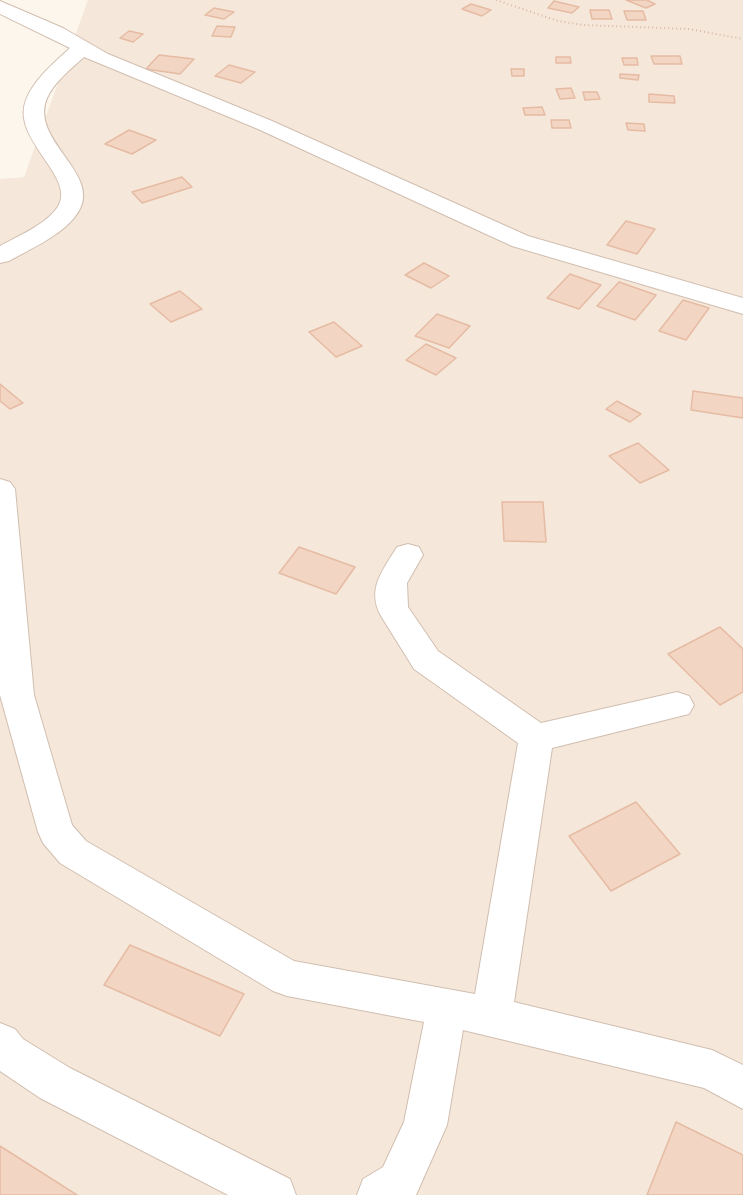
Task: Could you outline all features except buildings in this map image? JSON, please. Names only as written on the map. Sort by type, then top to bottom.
[{"type":"street","points":[[0,7],[20,14],[101,58],[265,124],[520,241],[743,306]]},
{"type":"street","points":[[0,256],[66,213],[75,198],[74,187],[68,177],[44,147],[33,123],[33,107],[50,81],[83,47]]},
{"type":"street","points":[[0,489],[18,694],[56,832],[73,852],[287,978],[492,1016],[712,1070],[743,1088]]},
{"type":"street","points":[[408,555],[391,582],[392,608],[426,660],[536,738],[677,705]]},
{"type":"street","points":[[492,1016],[536,738]]},
{"type":"street","points":[[379,1195],[399,1183],[425,1125],[447,1008]]},
{"type":"street","points":[[0,1043],[8,1053],[55,1083],[274,1195]]},
{"type":"path","points":[[496,0],[558,21],[583,25],[689,29],[743,39]]},
{"type":"shaded area","points":[[88,0],[743,0],[743,1195],[0,1195],[0,179],[24,177]]}]
